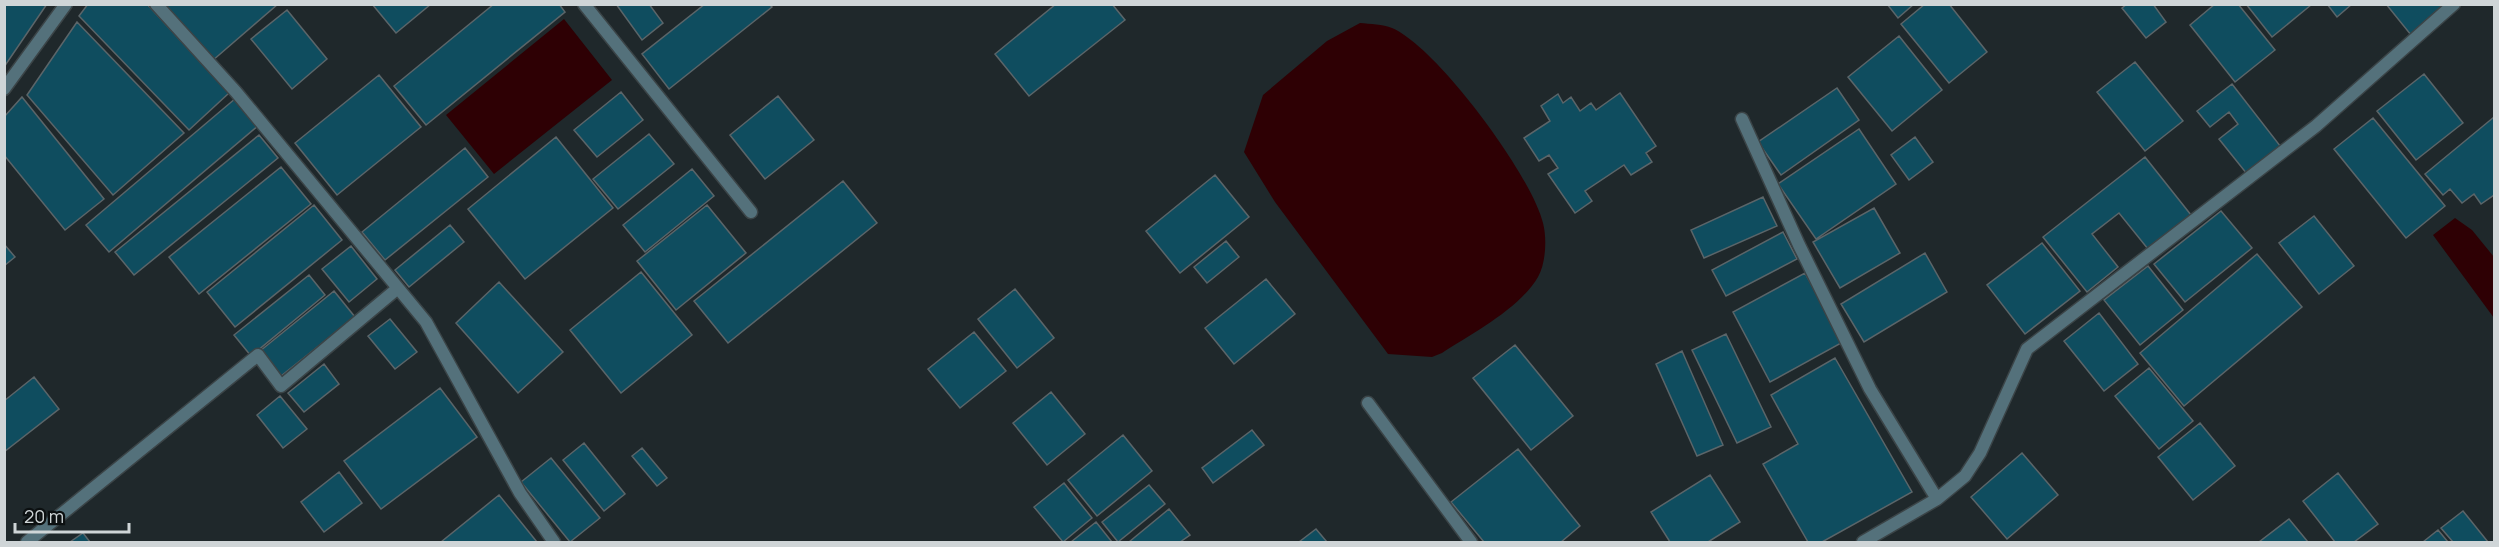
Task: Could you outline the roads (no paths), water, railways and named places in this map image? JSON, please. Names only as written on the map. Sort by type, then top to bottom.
[{"type":"street","points":[[4,89],[66,4]]},
{"type":"street","points":[[156,4],[236,92],[426,322],[520,493],[554,543]]},
{"type":"street","points":[[584,4],[751,212]]},
{"type":"street","points":[[1863,543],[1937,499],[1965,476],[1980,453],[2027,349],[2316,126],[2454,4]]},
{"type":"street","points":[[1742,119],[1799,245],[1870,389],[1937,499]]},
{"type":"street","points":[[27,543],[258,355],[281,386],[398,288]]},
{"type":"street","points":[[1368,404],[1471,543]]}]
